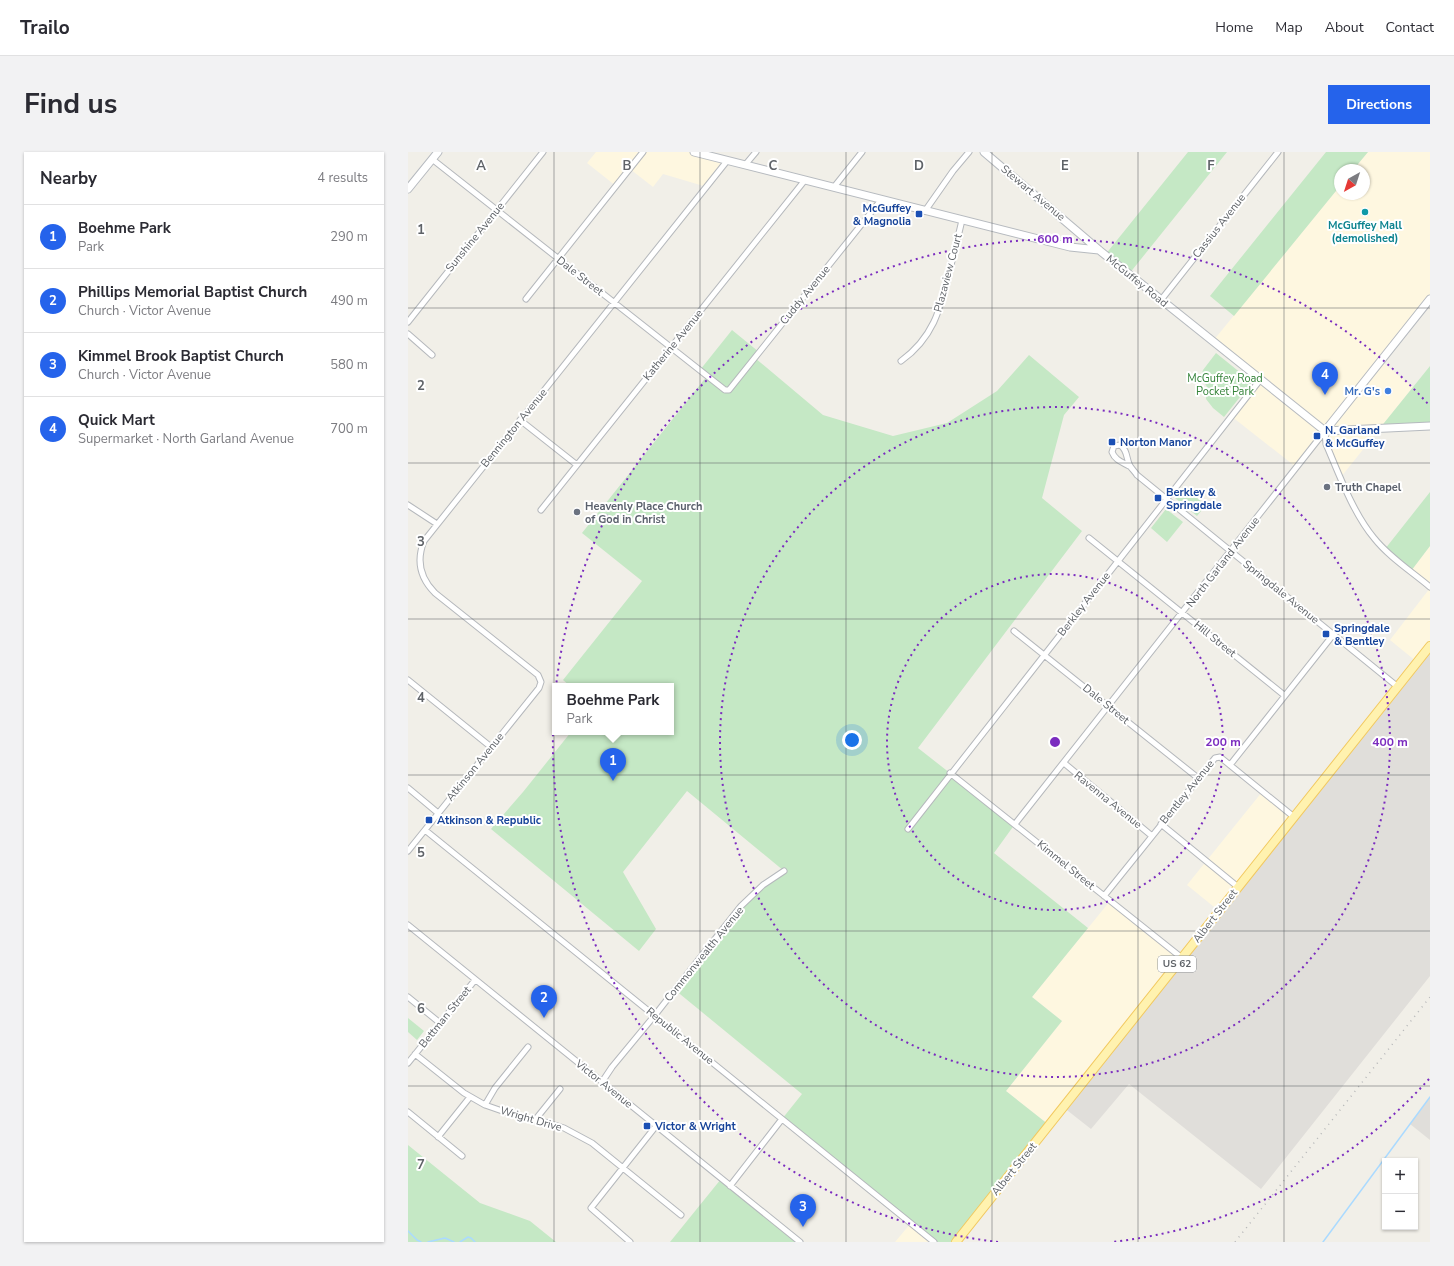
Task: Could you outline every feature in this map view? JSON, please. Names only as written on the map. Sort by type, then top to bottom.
[{"type":"main road","name":"Albert Street","points":[[956,1242],[1430,646]]},
{"type":"street","points":[[408,189],[438,152]]},
{"type":"street","name":"Sunshine Avenue","points":[[408,322],[543,152]]},
{"type":"street","points":[[526,298],[643,152]]},
{"type":"street","name":"McGuffey Road","points":[[694,152],[1070,247],[1099,250],[1325,431]]},
{"type":"street","points":[[745,165],[756,152]]},
{"type":"street","points":[[834,188],[862,152]]},
{"type":"street","points":[[925,210],[953,171],[969,152]]},
{"type":"street","name":"Stewart Avenue","points":[[984,152],[1099,250]]},
{"type":"street","name":"Cassius Avenue","points":[[1161,300],[1278,152]]},
{"type":"street","name":"Dale Street","points":[[432,159],[671,348],[725,390],[729,390]]},
{"type":"street","name":"Bennington Avenue","points":[[541,682],[538,675],[435,593],[425,581],[420,569],[420,551],[424,541],[437,524],[728,161]]},
{"type":"street","name":"Katherine Avenue","points":[[540,510],[805,180]]},
{"type":"street","name":"Cuddy Avenue","points":[[729,390],[881,200]]},
{"type":"street","name":"Plazaview Court","points":[[901,361],[916,349],[924,340],[937,316],[962,220]]},
{"type":"street","name":"North Garland Avenue","points":[[1016,824],[1430,299]]},
{"type":"street","points":[[408,334],[432,355]]},
{"type":"street","name":"Berkley Avenue","points":[[908,829],[950,773],[1260,380]]},
{"type":"street","points":[[520,420],[577,465]]},
{"type":"street","points":[[1430,426],[1325,431],[1326,444],[1365,525],[1375,540],[1430,586]]},
{"type":"street","name":"Springdale Avenue","points":[[1129,466],[1137,475],[1166,499],[1398,686]]},
{"type":"street","points":[[408,505],[437,524]]},
{"type":"street","name":"Hill Street","points":[[1089,538],[1284,696]]},
{"type":"street","name":"Dale Street","points":[[1014,631],[1198,778]]},
{"type":"street","name":"Bentley Avenue","points":[[1104,896],[1215,758],[1220,758],[1230,765],[1333,635]]},
{"type":"street","points":[[408,680],[491,747]]},
{"type":"street","name":"Atkinson Avenue","points":[[408,851],[539,688],[541,682]]},
{"type":"street","name":"Ravenna Avenue","points":[[1064,763],[1152,836]]},
{"type":"street","points":[[1230,765],[1294,817]]},
{"type":"street","name":"Kimmel Street","points":[[950,773],[1016,824],[1182,958]]},
{"type":"street","points":[[408,788],[438,813]]},
{"type":"street","points":[[1161,824],[1238,887]]},
{"type":"street","name":"Republic Avenue","points":[[425,830],[934,1242]]},
{"type":"street","name":"Commonwealth Avenue","points":[[602,1082],[612,1067],[741,906],[763,885],[784,871]]},
{"type":"street","name":"Victor Avenue","points":[[408,925],[800,1242]]},
{"type":"street","name":"Bettman Street","points":[[408,1063],[475,980]]},
{"type":"street","points":[[408,997],[440,1023]]},
{"type":"street","points":[[484,1105],[495,1088],[528,1047]]},
{"type":"street","name":"Wright Drive","points":[[409,1051],[470,1097],[484,1105],[558,1127],[578,1135],[592,1143],[681,1215]]},
{"type":"street","points":[[535,1120],[560,1089]]},
{"type":"street","points":[[438,1137],[470,1097]]},
{"type":"street","points":[[408,1112],[462,1156]]},
{"type":"street","points":[[730,1186],[782,1119]]},
{"type":"street","points":[[630,1242],[591,1208],[656,1126]]},
{"type":"shaded area","points":[[596,152],[694,152],[727,161],[707,187],[663,174],[653,187],[630,169],[616,186],[587,163]]},
{"type":"shaded area","points":[[1368,152],[1430,152],[1430,299],[1381,361],[1413,387],[1341,477],[1326,444],[1325,432],[1296,467],[1231,416],[1260,380],[1213,341],[1334,193],[1334,200],[1370,200],[1370,164],[1358,164]]},
{"type":"shaded area","points":[[1430,546],[1430,587],[1411,571]]},
{"type":"shaded area","points":[[1430,588],[1430,646],[1417,662],[1390,640]]},
{"type":"shaded area","points":[[1430,646],[1430,976],[1261,1189],[1129,1084],[1091,1129],[1063,1107]]},
{"type":"shaded area","points":[[1262,792],[1294,817],[1219,911],[1187,885]]},
{"type":"shaded area","points":[[1110,901],[1182,958],[1049,1125],[1006,1091],[1062,1021],[1032,997]]},
{"type":"shaded area","points":[[1430,1097],[1430,1140],[1410,1124]]},
{"type":"shaded area","points":[[911,1223],[934,1242],[895,1242]]},
{"type":"green space","points":[[1188,152],[1227,152],[1129,274],[1105,255]]},
{"type":"green space","points":[[1326,152],[1368,152],[1358,164],[1334,164],[1334,193],[1234,316],[1210,296]]},
{"type":"green space","points":[[732,330],[759,352],[755,358],[823,415],[893,436],[947,423],[997,391],[1029,355],[1079,397],[1064,415],[1042,498],[1082,531],[918,748],[1015,824],[994,853],[1088,928],[1032,997],[1062,1021],[1006,1091],[1049,1125],[956,1242],[934,1242],[782,1119],[802,1094],[675,990],[741,906],[784,871],[687,791],[623,872],[656,929],[639,951],[491,829],[569,735],[674,735],[674,683],[566,683],[563,680],[642,581],[582,533],[707,376],[700,370]]},
{"type":"green space","name":"McGuffey Road Pocket Park","points":[[1216,353],[1252,382],[1224,417],[1213,408],[1206,399],[1207,387],[1201,377],[1203,370]]},
{"type":"green space","points":[[1430,366],[1430,426],[1380,428]]},
{"type":"green space","points":[[1183,487],[1206,505],[1197,516],[1175,498]]},
{"type":"green space","points":[[1430,492],[1430,546],[1411,571],[1385,549]]},
{"type":"green space","points":[[1166,509],[1183,522],[1167,542],[1151,528]]},
{"type":"green space","points":[[408,1018],[424,1031],[417,1040],[408,1032]]},
{"type":"green space","points":[[408,1145],[480,1203],[530,1221],[556,1242],[408,1242]]},
{"type":"green space","points":[[721,1179],[800,1242],[670,1242]]},
{"type":"waterway","points":[[1323,1242],[1430,1097]]},
{"type":"waterway","points":[[408,1231],[421,1242]]},
{"type":"waterway","points":[[460,1242],[468,1237],[475,1242]]},
{"type":"waterway","points":[[428,1242],[445,1238],[454,1242]]},
{"type":"railway","points":[[1235,1242],[1430,997]]},
{"type":"place","name":"McGuffey Mall (demolished)","points":[[1365,212]]},
{"type":"place","name":"McGuffey & Magnolia","points":[[919,214]]},
{"type":"place","name":"Mr. G's","points":[[1388,391]]},
{"type":"place","name":"Quick Mart","points":[[1325,395]]},
{"type":"place","name":"N. Garland & McGuffey","points":[[1317,436]]},
{"type":"place","name":"Norton Manor","points":[[1112,442]]},
{"type":"place","name":"Truth Chapel","points":[[1327,487]]},
{"type":"place","name":"Berkley & Springdale","points":[[1158,498]]},
{"type":"place","name":"Heavenly Place Church of God in Christ","points":[[577,512]]},
{"type":"place","name":"Springdale & Bentley","points":[[1326,634]]},
{"type":"place","name":"Boehme Park","points":[[613,781]]},
{"type":"place","name":"Atkinson & Republic","points":[[429,820]]},
{"type":"place","name":"Phillips Memorial Baptist Church","points":[[544,1018]]},
{"type":"place","name":"Victor & Wright","points":[[647,1126]]},
{"type":"place","name":"Kimmel Brook Baptist Church","points":[[803,1227]]}]
